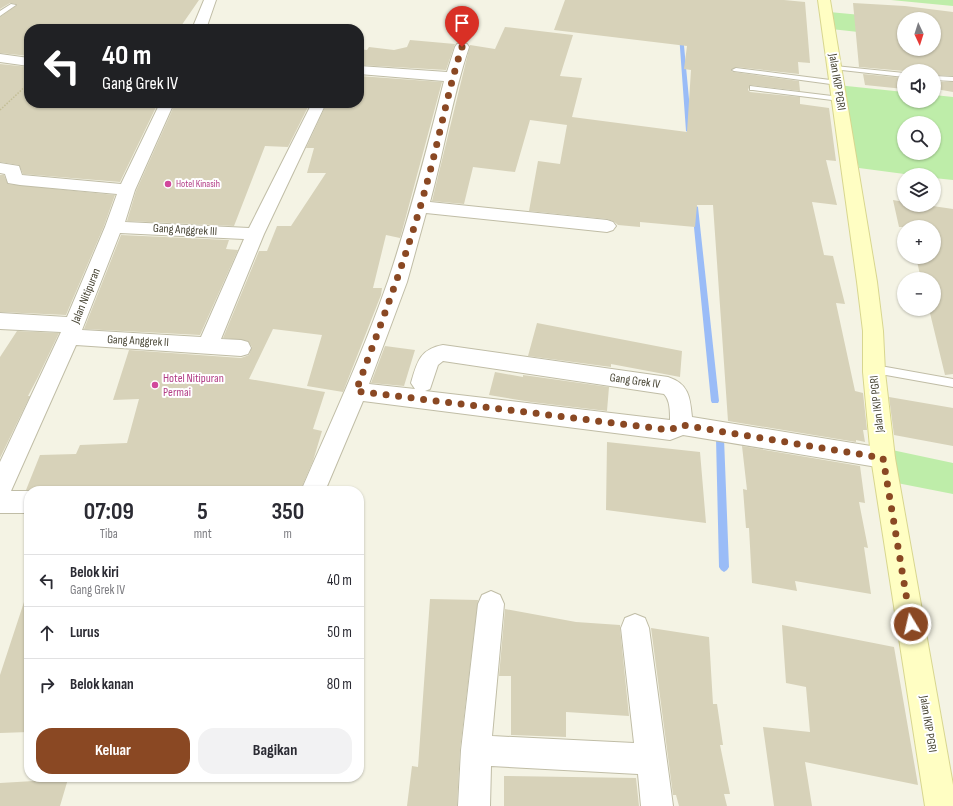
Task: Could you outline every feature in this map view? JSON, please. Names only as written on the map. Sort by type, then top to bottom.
[{"type":"main road","name":"Jalan IKIP PGRI","points":[[824,0],[838,83],[867,282],[873,331],[874,372],[883,458],[941,806]]},
{"type":"street","points":[[201,24],[210,0]]},
{"type":"street","points":[[315,486],[356,391],[397,282],[428,180],[452,77],[462,47]]},
{"type":"street","points":[[0,58],[24,61]]},
{"type":"street","points":[[364,70],[452,77]]},
{"type":"street","name":"Jalan Nitipuran","points":[[0,488],[71,331],[114,227],[127,190],[165,108]]},
{"type":"street","points":[[208,345],[255,234],[317,108]]},
{"type":"street","points":[[0,168],[13,170],[14,179],[127,190]]},
{"type":"street","points":[[419,207],[607,226]]},
{"type":"street","name":"Gang Anggrek III","points":[[114,227],[255,234]]},
{"type":"street","name":"Gang Anggrek II","points":[[0,321],[71,331],[242,348]]},
{"type":"street","name":"Gang Grek IV","points":[[422,383],[429,359],[437,353],[443,353],[668,386],[673,387],[677,392],[682,425]]},
{"type":"street","points":[[356,391],[670,430],[682,425],[883,458]]},
{"type":"street","points":[[0,502],[24,502]]},
{"type":"street","points":[[474,806],[476,750],[491,604]]},
{"type":"street","points":[[634,628],[658,806]]},
{"type":"street","points":[[476,750],[652,759]]},
{"type":"lane","points":[[0,14],[13,5]]},
{"type":"lane","points":[[736,70],[838,83]]},
{"type":"lane","points":[[753,88],[838,83],[897,76]]},
{"type":"lane","points":[[941,78],[953,79]]},
{"type":"lane","points":[[874,372],[886,371],[953,383]]},
{"type":"path","points":[[0,110],[24,87]]},
{"type":"green space","points":[[891,0],[953,0],[953,6]]},
{"type":"green space","points":[[829,12],[897,18],[897,36],[831,29]]},
{"type":"green space","points":[[837,85],[897,91],[897,108],[941,108],[941,96],[953,97],[953,180],[941,179],[941,168],[897,168],[897,173],[859,168]]},
{"type":"green space","points":[[892,450],[953,463],[953,494],[897,483]]},
{"type":"building","points":[[0,0],[199,0],[182,24],[24,24],[24,55],[0,53],[0,17],[17,5],[10,3],[0,9]]},
{"type":"building","points":[[565,0],[784,0],[805,2],[810,63],[798,62],[799,74],[736,67],[731,71],[799,81],[800,91],[750,85],[748,90],[750,92],[800,97],[800,104],[829,108],[836,161],[826,160],[837,205],[812,202],[824,255],[833,256],[845,304],[836,303],[855,391],[863,393],[867,430],[863,430],[865,442],[856,440],[856,442],[728,421],[713,205],[697,205],[695,227],[640,222],[640,227],[618,225],[607,219],[529,211],[538,161],[560,164],[567,125],[530,120],[515,172],[473,167],[464,204],[432,201],[470,45],[495,49],[505,27],[573,35],[560,76],[582,78],[572,117],[687,132],[691,70],[684,69],[687,46],[554,30]]},
{"type":"building","points":[[853,3],[905,6],[953,12],[953,76],[941,75],[941,64],[897,64],[897,70],[859,67]]},
{"type":"building","points":[[410,40],[455,44],[446,70],[364,65],[364,50],[367,50],[369,47],[394,50],[407,47]]},
{"type":"building","points":[[0,64],[24,66],[24,108],[156,108],[120,182],[23,174],[19,165],[0,162]]},
{"type":"building","points":[[863,74],[897,77],[897,88],[865,85]]},
{"type":"building","points":[[364,76],[442,82],[401,235],[400,238],[386,235],[373,288],[382,288],[381,295],[343,392],[307,386],[322,335],[273,329],[249,379],[325,392],[313,429],[322,431],[313,461],[302,486],[28,486],[40,455],[76,454],[80,445],[127,443],[139,399],[113,400],[129,350],[241,358],[249,355],[252,347],[248,341],[223,338],[259,251],[267,251],[277,226],[291,226],[326,173],[307,173],[314,148],[306,148],[325,108],[364,108]]},
{"type":"building","points":[[941,82],[953,82],[953,92],[941,90]]},
{"type":"building","points":[[173,108],[308,108],[288,147],[265,146],[234,226],[127,221],[136,191]]},
{"type":"building","points":[[0,175],[4,175],[8,184],[115,195],[104,226],[66,315],[0,312]]},
{"type":"building","points":[[893,200],[897,201],[897,212],[941,212],[941,207],[953,209],[953,374],[945,375],[931,316],[941,316],[941,272],[919,272],[918,264],[941,264],[941,220],[897,220]]},
{"type":"building","points":[[121,235],[229,240],[226,249],[238,250],[200,335],[84,329]]},
{"type":"building","points":[[537,323],[682,351],[680,377],[611,364],[611,367],[528,356]]},
{"type":"building","points":[[17,331],[59,333],[0,458],[0,357]]},
{"type":"building","points":[[385,346],[415,350],[404,386],[371,383]]},
{"type":"building","points":[[495,372],[523,377],[523,375],[609,387],[607,411],[531,402],[489,395]]},
{"type":"building","points":[[889,397],[953,408],[953,446],[894,435]]},
{"type":"building","points":[[607,442],[700,452],[706,523],[606,510]]},
{"type":"building","points":[[742,446],[860,466],[865,503],[859,502],[868,548],[864,547],[871,594],[795,581],[797,591],[752,583],[749,528],[746,528],[743,489],[747,490]]},
{"type":"building","points":[[430,599],[478,600],[460,750],[457,806],[407,806],[412,766],[418,767]]},
{"type":"building","points":[[24,602],[24,732],[0,733],[0,675]]},
{"type":"building","points":[[505,609],[576,622],[620,625],[629,716],[566,712],[566,737],[511,735],[511,676],[499,676]]},
{"type":"building","points":[[782,625],[894,647],[918,785],[805,762],[812,806],[774,806],[763,727],[810,732],[806,687],[786,683]]},
{"type":"building","points":[[651,628],[709,637],[713,704],[717,704],[723,745],[720,745],[730,794],[724,794],[727,806],[679,806],[676,795],[673,795]]},
{"type":"building","points":[[504,776],[636,778],[639,806],[504,806]]},
{"type":"building","points":[[67,782],[60,806],[0,806],[0,783]]},
{"type":"waterway","points":[[681,35],[689,131]]},
{"type":"waterway","points":[[695,207],[715,401]]},
{"type":"waterway","points":[[720,438],[724,567]]},
{"type":"place","name":"Hotel Kinasih","points":[[168,184]]},
{"type":"place","name":"Hotel Nitipuran Permai","points":[[155,385]]},
{"type":"route","points":[[462,47],[452,77],[428,180],[397,282],[356,391],[670,430],[682,425],[883,458],[911,624]]}]
